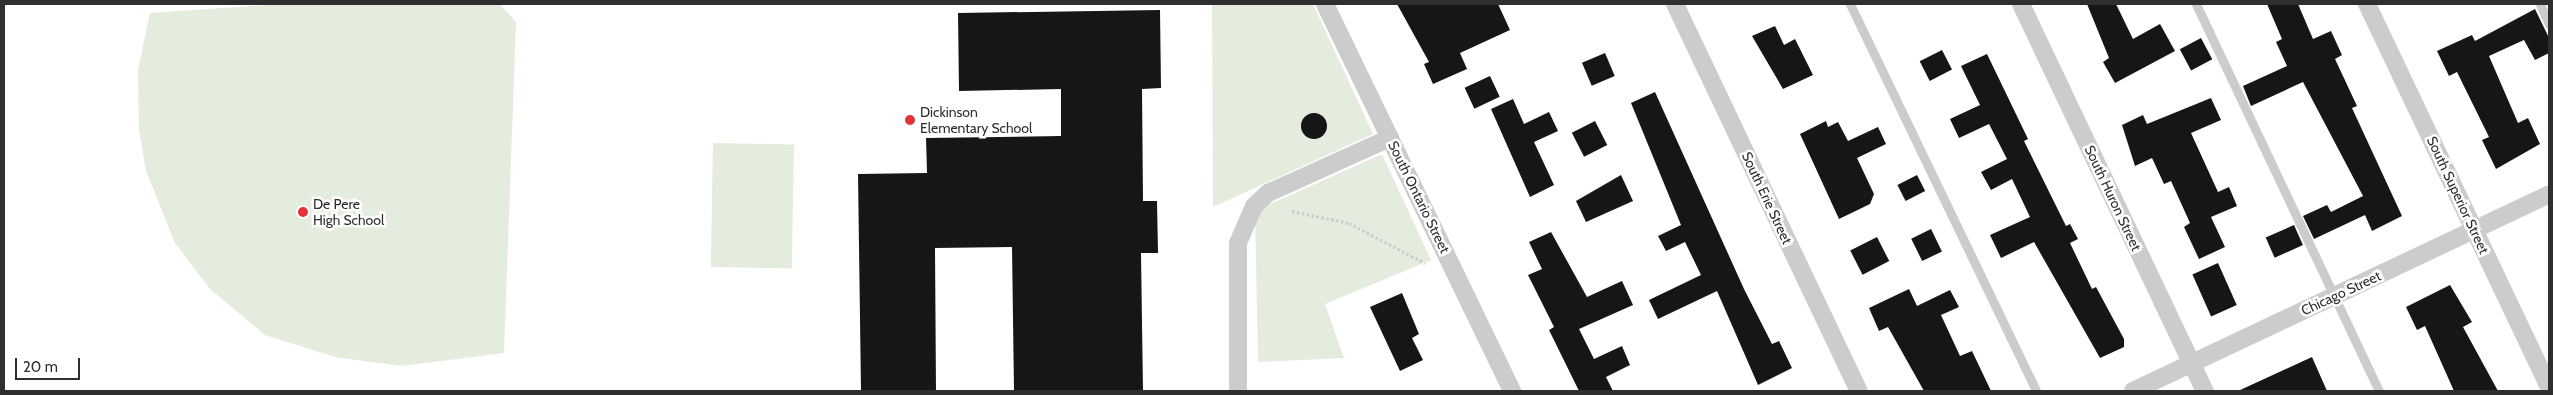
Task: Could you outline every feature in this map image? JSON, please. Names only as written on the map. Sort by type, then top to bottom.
[{"type":"street","name":"South Ontario Street","points":[[1326,4],[1512,391]]},
{"type":"street","name":"South Erie Street","points":[[1675,4],[1859,391]]},
{"type":"street","name":"South Huron Street","points":[[2021,4],[2205,391]]},
{"type":"street","name":"South Superior Street","points":[[2367,4],[2549,387]]},
{"type":"street","points":[[1238,391],[1238,243],[1254,206],[1268,193],[1390,138]]},
{"type":"street","name":"Chicago Street","points":[[2133,391],[2549,194]]},
{"type":"lane","points":[[1850,4],[2036,391]]},
{"type":"lane","points":[[2196,4],[2379,391]]},
{"type":"lane","points":[[2540,4],[2549,24]]},
{"type":"path","points":[[1292,211],[1349,223],[1425,263]]},
{"type":"green space","points":[[283,4],[500,4],[516,22],[504,353],[401,366],[335,357],[265,335],[210,289],[175,243],[146,171],[139,129],[138,70],[150,13]]},
{"type":"green space","points":[[1212,4],[1313,4],[1373,134],[1213,207]]},
{"type":"green space","points":[[713,143],[794,144],[792,268],[711,267]]},
{"type":"green space","points":[[1382,154],[1431,260],[1325,304],[1344,358],[1258,362],[1255,211]]},
{"type":"building","points":[[1397,4],[1498,4],[1510,30],[1460,53],[1467,69],[1433,84],[1424,64],[1429,62]]},
{"type":"building","points":[[2087,4],[2116,4],[2133,39],[2160,24],[2175,51],[2115,83],[2103,62],[2109,58]]},
{"type":"building","points":[[2267,4],[2298,4],[2313,39],[2331,31],[2342,55],[2335,59],[2357,106],[2352,108],[2402,216],[2372,231],[2365,215],[2314,239],[2303,216],[2327,205],[2331,212],[2363,196],[2303,82],[2251,106],[2243,86],[2287,66],[2276,42],[2282,39]]},
{"type":"building","points":[[2535,9],[2549,38],[2549,53],[2535,60],[2524,40],[2489,56],[2518,123],[2528,118],[2540,144],[2496,169],[2482,140],[2489,137],[2457,72],[2449,76],[2437,51],[2472,35],[2475,41]]},
{"type":"building","name":"Dickinson Elementary School","points":[[1160,10],[1161,88],[1142,89],[1143,201],[1157,201],[1158,253],[1141,253],[1143,391],[1014,391],[1012,247],[935,248],[936,391],[861,391],[858,174],[927,173],[926,138],[1061,136],[1061,89],[959,91],[958,13]]},
{"type":"building","points":[[1775,26],[1784,45],[1795,39],[1813,75],[1783,89],[1752,36]]},
{"type":"building","points":[[2201,38],[2212,59],[2191,70],[2180,49]]},
{"type":"building","points":[[1942,50],[1952,70],[1930,81],[1920,61]]},
{"type":"building","points":[[1605,53],[1615,76],[1592,86],[1582,63]]},
{"type":"building","points":[[1987,54],[2028,139],[2024,141],[2066,226],[2070,224],[2078,239],[2070,243],[2092,289],[2096,287],[2124,339],[2124,347],[2100,358],[2034,242],[2001,258],[1990,235],[2030,217],[2012,179],[1991,190],[1981,172],[2007,159],[1989,124],[1959,138],[1950,119],[1980,105],[1961,66]]},
{"type":"building","points":[[1490,76],[1500,97],[1474,109],[1465,88]]},
{"type":"building","points":[[1655,92],[1744,289],[1772,344],[1779,341],[1792,368],[1758,385],[1717,291],[1658,319],[1649,300],[1701,275],[1685,242],[1666,251],[1658,236],[1681,225],[1631,103]]},
{"type":"building","points":[[2211,98],[2221,120],[2191,133],[2218,192],[2229,187],[2237,206],[2211,217],[2225,247],[2199,259],[2184,227],[2190,223],[2171,181],[2164,184],[2152,158],[2135,166],[2122,125],[2143,115],[2147,124]]},
{"type":"building","points":[[1513,99],[1524,124],[1549,112],[1558,131],[1534,142],[1554,185],[1530,197],[1491,109]]},
{"type":"building","points":[[1314,113],[1323,117],[1327,126],[1323,135],[1314,139],[1305,135],[1301,126],[1305,117]]},
{"type":"building","points":[[1595,121],[1607,145],[1584,157],[1572,133]]},
{"type":"building","points":[[1826,121],[1828,127],[1838,122],[1848,141],[1878,127],[1886,144],[1857,158],[1874,194],[1870,204],[1839,219],[1800,134]]},
{"type":"building","points":[[1621,175],[1633,201],[1586,222],[1576,201]]},
{"type":"building","points":[[1917,175],[1925,191],[1906,201],[1897,185]]},
{"type":"building","points":[[2294,225],[2303,245],[2275,258],[2266,238]]},
{"type":"building","points":[[1931,229],[1942,251],[1922,261],[1911,239]]},
{"type":"building","points":[[1551,232],[1587,297],[1622,281],[1633,305],[1579,329],[1594,359],[1622,346],[1630,365],[1606,377],[1613,391],[1579,391],[1549,330],[1554,327],[1528,275],[1542,269],[1529,242]]},
{"type":"building","points":[[1877,237],[1889,261],[1863,275],[1850,251]]},
{"type":"building","points":[[2218,263],[2237,305],[2211,316],[2192,274]]},
{"type":"building","points":[[2450,285],[2472,322],[2463,327],[2498,391],[2454,391],[2425,326],[2417,330],[2406,307]]},
{"type":"building","points":[[1909,289],[1917,306],[1950,290],[1959,307],[1941,315],[1960,356],[1972,351],[1991,391],[1924,391],[1888,327],[1879,331],[1869,308]]},
{"type":"building","points":[[1402,293],[1419,334],[1412,338],[1423,360],[1400,371],[1370,307]]},
{"type":"building","points":[[2312,357],[2327,391],[2238,391]]},
{"type":"place","name":"Dickinson Elementary School","points":[[910,120]]},
{"type":"place","name":"De Pere High School","points":[[303,212]]}]
